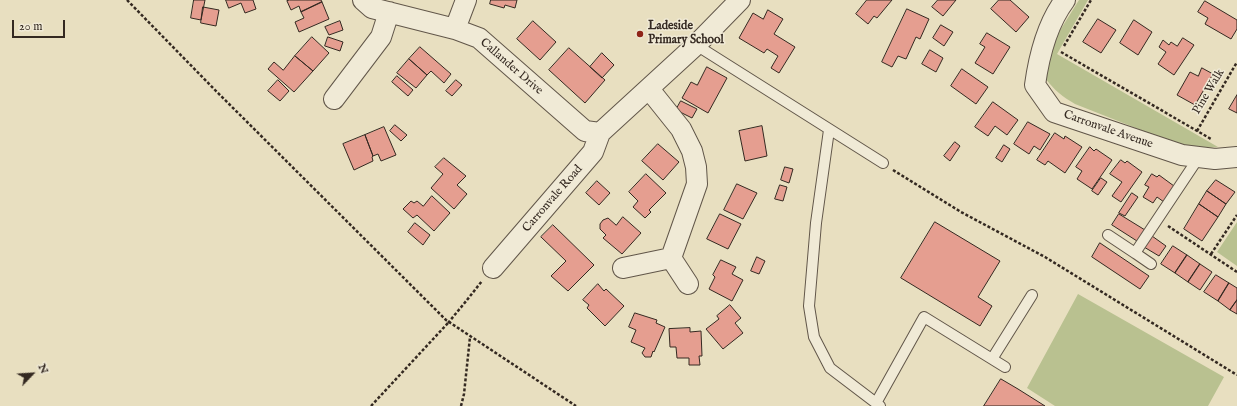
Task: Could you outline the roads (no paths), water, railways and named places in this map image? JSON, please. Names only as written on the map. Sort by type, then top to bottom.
[{"type":"street","name":"Callander Drive","points":[[363,0],[372,8],[455,29],[480,38],[585,131],[600,133]]},
{"type":"street","points":[[455,29],[466,0]]},
{"type":"street","name":"Carronvale Road","points":[[493,268],[593,152],[600,133],[696,45],[740,0]]},
{"type":"street","name":"Carronvale Avenue","points":[[1058,3],[1039,57],[1035,85],[1054,112],[1182,155],[1216,159],[1237,156]]},
{"type":"street","points":[[334,99],[381,37],[389,12]]},
{"type":"street","points":[[649,89],[681,129],[692,151],[696,167],[697,184],[671,258]]},
{"type":"street","points":[[623,268],[671,258]]},
{"type":"street","points":[[671,258],[688,284]]},
{"type":"lane","points":[[696,45],[883,163]]},
{"type":"lane","points":[[830,130],[816,223],[809,306],[814,337],[830,368],[878,404],[924,317],[1005,367]]},
{"type":"lane","points":[[1135,253],[1199,157]]},
{"type":"lane","points":[[1108,235],[1151,264]]},
{"type":"lane","points":[[992,360],[1032,295]]},
{"type":"place","name":"Ladeside Primary School","points":[[640,34]]}]
